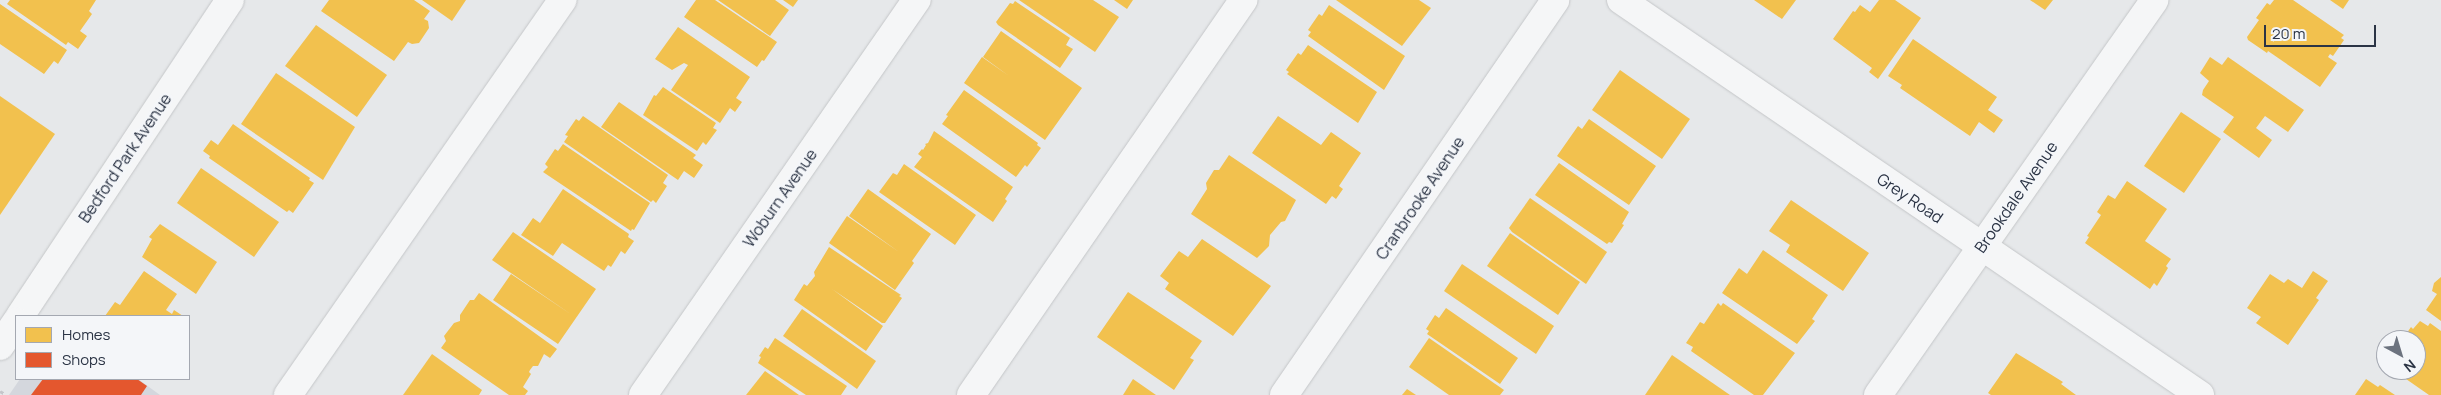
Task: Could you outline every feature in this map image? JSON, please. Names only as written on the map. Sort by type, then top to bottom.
[{"type":"street","name":"Bedford Park Avenue","points":[[21,315],[230,0]]},
{"type":"street","points":[[288,395],[562,0]]},
{"type":"street","name":"Woburn Avenue","points":[[643,395],[917,0]]},
{"type":"street","points":[[971,395],[1243,0]]},
{"type":"street","name":"Cranbrooke Avenue","points":[[1284,395],[1556,0]]},
{"type":"street","name":"Grey Road","points":[[1621,0],[2200,395]]},
{"type":"street","name":"Brookdale Avenue","points":[[1878,395],[2155,0]]},
{"type":"street","points":[[0,346],[15,324]]},
{"type":"path","points":[[0,391],[6,395]]},
{"type":"shaded area","points":[[19,380],[139,380],[160,395],[9,395]]},
{"type":"building: Homes","points":[[10,0],[96,0],[89,11],[92,14],[80,31],[87,36],[78,49],[68,42],[66,45],[7,4]]},
{"type":"building: Homes","points":[[329,0],[414,0],[430,11],[424,19],[428,21],[429,28],[419,43],[412,44],[408,42],[394,61],[321,11]]},
{"type":"building: Homes","points":[[422,0],[466,0],[452,21]]},
{"type":"building: Homes","points":[[696,0],[715,0],[777,42],[764,61],[762,60],[757,67],[684,17]]},
{"type":"building: Homes","points":[[718,0],[775,0],[789,10],[770,36]]},
{"type":"building: Homes","points":[[783,0],[798,0],[793,7]]},
{"type":"building: Homes","points":[[1019,0],[1093,0],[1119,17],[1095,52]]},
{"type":"building: Homes","points":[[1114,0],[1133,0],[1127,9]]},
{"type":"building: Homes","points":[[1336,0],[1419,0],[1431,8],[1402,46]]},
{"type":"building: Homes","points":[[1754,0],[1796,0],[1782,19]]},
{"type":"building: Homes","points":[[1879,0],[1895,0],[1921,18],[1878,79],[1869,72],[1872,68],[1833,39],[1853,11],[1855,12],[1860,5],[1870,12]]},
{"type":"building: Homes","points":[[2030,0],[2053,0],[2045,10]]},
{"type":"building: Homes","points":[[2274,0],[2293,0],[2344,35],[2341,38],[2344,40],[2333,56],[2330,54],[2328,57],[2337,63],[2320,87],[2268,51],[2267,53],[2248,40],[2247,37],[2259,20],[2256,18],[2267,3],[2270,5]]},
{"type":"building: Homes","points":[[2330,0],[2349,0],[2343,9]]},
{"type":"building: Homes","points":[[1015,1],[1070,38],[1066,45],[1073,49],[1060,68],[998,25],[996,22],[1010,3],[1013,4]]},
{"type":"building: Homes","points":[[0,4],[67,50],[58,64],[54,61],[44,74],[0,44]]},
{"type":"building: Homes","points":[[1329,5],[1405,56],[1384,90],[1308,36],[1311,32],[1308,30],[1319,14],[1322,16]]},
{"type":"building: Homes","points":[[316,25],[387,75],[357,117],[285,66]]},
{"type":"building: Homes","points":[[678,27],[750,77],[736,98],[742,102],[735,112],[730,108],[720,123],[671,90],[688,65],[684,63],[672,70],[655,59]]},
{"type":"building: Homes","points":[[1001,31],[1082,88],[1045,140],[964,83],[982,57],[1009,76],[983,57]]},
{"type":"building: Homes","points":[[1913,39],[1997,97],[1988,110],[2003,120],[1994,133],[1979,122],[1970,136],[1900,88],[1902,85],[1888,76]]},
{"type":"building: Homes","points":[[1308,45],[1377,92],[1358,123],[1287,74],[1289,72],[1286,70],[1298,53],[1301,55]]},
{"type":"building: Homes","points":[[2210,57],[2222,65],[2228,57],[2304,110],[2288,132],[2265,116],[2256,128],[2272,140],[2259,158],[2223,132],[2234,117],[2202,95],[2209,81],[2200,73]]},
{"type":"building: Homes","points":[[1620,70],[1690,119],[1662,159],[1592,110]]},
{"type":"building: Homes","points":[[276,73],[355,127],[323,180],[241,124]]},
{"type":"building: Homes","points":[[663,87],[716,123],[713,128],[717,130],[706,145],[703,142],[697,151],[643,115],[654,95],[656,96]]},
{"type":"building: Homes","points":[[964,90],[1038,143],[1037,145],[1041,148],[1027,167],[1025,165],[1016,177],[942,124],[948,116],[946,115]]},
{"type":"building: Homes","points":[[0,96],[55,134],[0,215]]},
{"type":"building: Homes","points":[[619,102],[696,155],[693,158],[703,165],[694,178],[684,171],[678,180],[601,127]]},
{"type":"building: Homes","points":[[2181,112],[2221,139],[2184,193],[2144,166]]},
{"type":"building: Homes","points":[[583,116],[668,175],[663,183],[667,186],[656,203],[653,200],[651,202],[564,142],[568,136],[565,135],[576,119],[579,121]]},
{"type":"building: Homes","points":[[1278,116],[1321,145],[1331,132],[1361,153],[1339,186],[1343,189],[1336,199],[1332,196],[1326,204],[1252,153]]},
{"type":"building: Homes","points":[[1589,119],[1656,166],[1629,205],[1557,156],[1578,126],[1582,129]]},
{"type":"building: Homes","points":[[233,124],[310,178],[309,180],[314,183],[293,213],[289,210],[287,212],[209,158],[210,156],[203,151],[211,140],[218,145]]},
{"type":"building: Homes","points":[[934,131],[1013,187],[1005,199],[1007,201],[993,222],[914,167],[922,157],[918,154],[923,150],[925,144],[928,143]]},
{"type":"building: Homes","points":[[563,144],[650,203],[634,230],[632,229],[631,231],[543,172],[548,167],[545,164],[555,149],[558,151]]},
{"type":"building: Homes","points":[[1229,155],[1296,200],[1285,221],[1281,222],[1270,235],[1269,246],[1257,258],[1191,214],[1207,189],[1206,183],[1214,170],[1219,170]]},
{"type":"building: Homes","points":[[1559,163],[1629,212],[1622,224],[1624,225],[1612,243],[1609,242],[1607,244],[1535,195]]},
{"type":"building: Homes","points":[[904,164],[976,215],[955,245],[879,192],[893,173],[897,175]]},
{"type":"building: Homes","points":[[201,168],[279,222],[254,257],[177,203]]},
{"type":"building: Homes","points":[[2127,181],[2167,209],[2145,241],[2171,259],[2157,286],[2154,283],[2150,289],[2085,243],[2089,237],[2087,236],[2101,215],[2097,212],[2108,195],[2115,199]]},
{"type":"building: Homes","points":[[563,189],[629,234],[628,237],[634,241],[625,254],[621,251],[611,267],[608,265],[604,271],[562,243],[553,256],[521,235],[533,218],[540,223]]},
{"type":"building: Homes","points":[[868,189],[931,234],[895,290],[829,243],[847,216],[899,252],[849,216]]},
{"type":"building: Homes","points":[[1530,198],[1607,252],[1586,284],[1509,228]]},
{"type":"building: Homes","points":[[1791,200],[1869,253],[1843,291],[1786,252],[1790,245],[1769,231]]},
{"type":"building: Homes","points":[[160,224],[217,262],[196,294],[142,257],[152,239],[149,237]]},
{"type":"building: Homes","points":[[513,232],[596,289],[558,344],[493,300],[511,274],[572,315],[492,260]]},
{"type":"building: Homes","points":[[1510,233],[1580,282],[1558,315],[1487,266]]},
{"type":"building: Homes","points":[[1202,239],[1271,286],[1233,336],[1165,289],[1169,283],[1160,276],[1179,251],[1188,257]]},
{"type":"building: Homes","points":[[829,247],[901,295],[899,296],[902,298],[885,323],[882,323],[832,289],[883,326],[866,351],[794,300],[804,284],[807,286],[815,276],[814,272]]},
{"type":"building: Homes","points":[[1763,250],[1828,295],[1812,319],[1815,321],[1797,344],[1722,293],[1739,268],[1747,274]]},
{"type":"building: Homes","points":[[1462,264],[1554,326],[1536,354],[1444,291]]},
{"type":"building: Homes","points":[[144,271],[177,294],[166,310],[172,314],[174,310],[182,315],[106,315],[115,302],[120,305]]},
{"type":"building: Homes","points":[[2313,271],[2328,281],[2316,298],[2319,300],[2288,345],[2256,323],[2261,317],[2247,308],[2270,274],[2284,283],[2288,279],[2302,288]]},
{"type":"building: Homes","points":[[2441,277],[2441,321],[2426,310],[2437,294],[2432,291],[2434,283]]},
{"type":"building: Homes","points":[[1128,292],[1202,341],[1190,358],[1194,360],[1174,390],[1097,337]]},
{"type":"building: Homes","points":[[479,293],[557,349],[550,358],[544,354],[538,366],[533,366],[530,370],[531,374],[523,387],[528,391],[525,395],[509,395],[441,348],[446,341],[444,336],[454,323],[460,321],[460,315],[470,300],[474,300]]},
{"type":"building: Homes","points":[[1718,303],[1721,306],[1723,303],[1795,353],[1763,395],[1754,395],[1691,351],[1693,347],[1686,343],[1700,322],[1704,324]]},
{"type":"building: Homes","points":[[1446,308],[1518,358],[1500,384],[1427,334],[1429,331],[1426,329],[1435,315],[1439,318]]},
{"type":"building: Homes","points":[[802,309],[876,361],[857,389],[783,336]]},
{"type":"building: Homes","points":[[2420,321],[2428,326],[2430,323],[2441,331],[2441,395],[2429,395],[2407,380],[2426,380],[2426,330],[2409,330],[2411,327],[2413,329]]},
{"type":"building: Homes","points":[[775,338],[847,386],[841,395],[806,395],[758,363],[761,357],[759,356],[765,347],[768,349]]},
{"type":"building: Homes","points":[[1429,338],[1504,390],[1500,395],[1449,395],[1409,367]]},
{"type":"building: Homes","points":[[2016,353],[2063,382],[2061,384],[2076,395],[1991,395],[1988,393]]},
{"type":"building: Homes","points":[[432,354],[482,390],[479,395],[403,395]]},
{"type":"building: Homes","points":[[1672,355],[1730,395],[1645,395]]},
{"type":"building: Homes","points":[[765,371],[799,395],[746,395]]},
{"type":"building: Homes","points":[[1133,379],[1156,395],[1123,395]]},
{"type":"building: Homes","points":[[2366,379],[2378,387],[2380,385],[2395,395],[2355,395]]},
{"type":"building: Homes","points":[[1407,389],[1416,395],[1402,395]]},
{"type":"building: Shops","points":[[42,380],[138,380],[147,386],[141,395],[31,395]]}]
